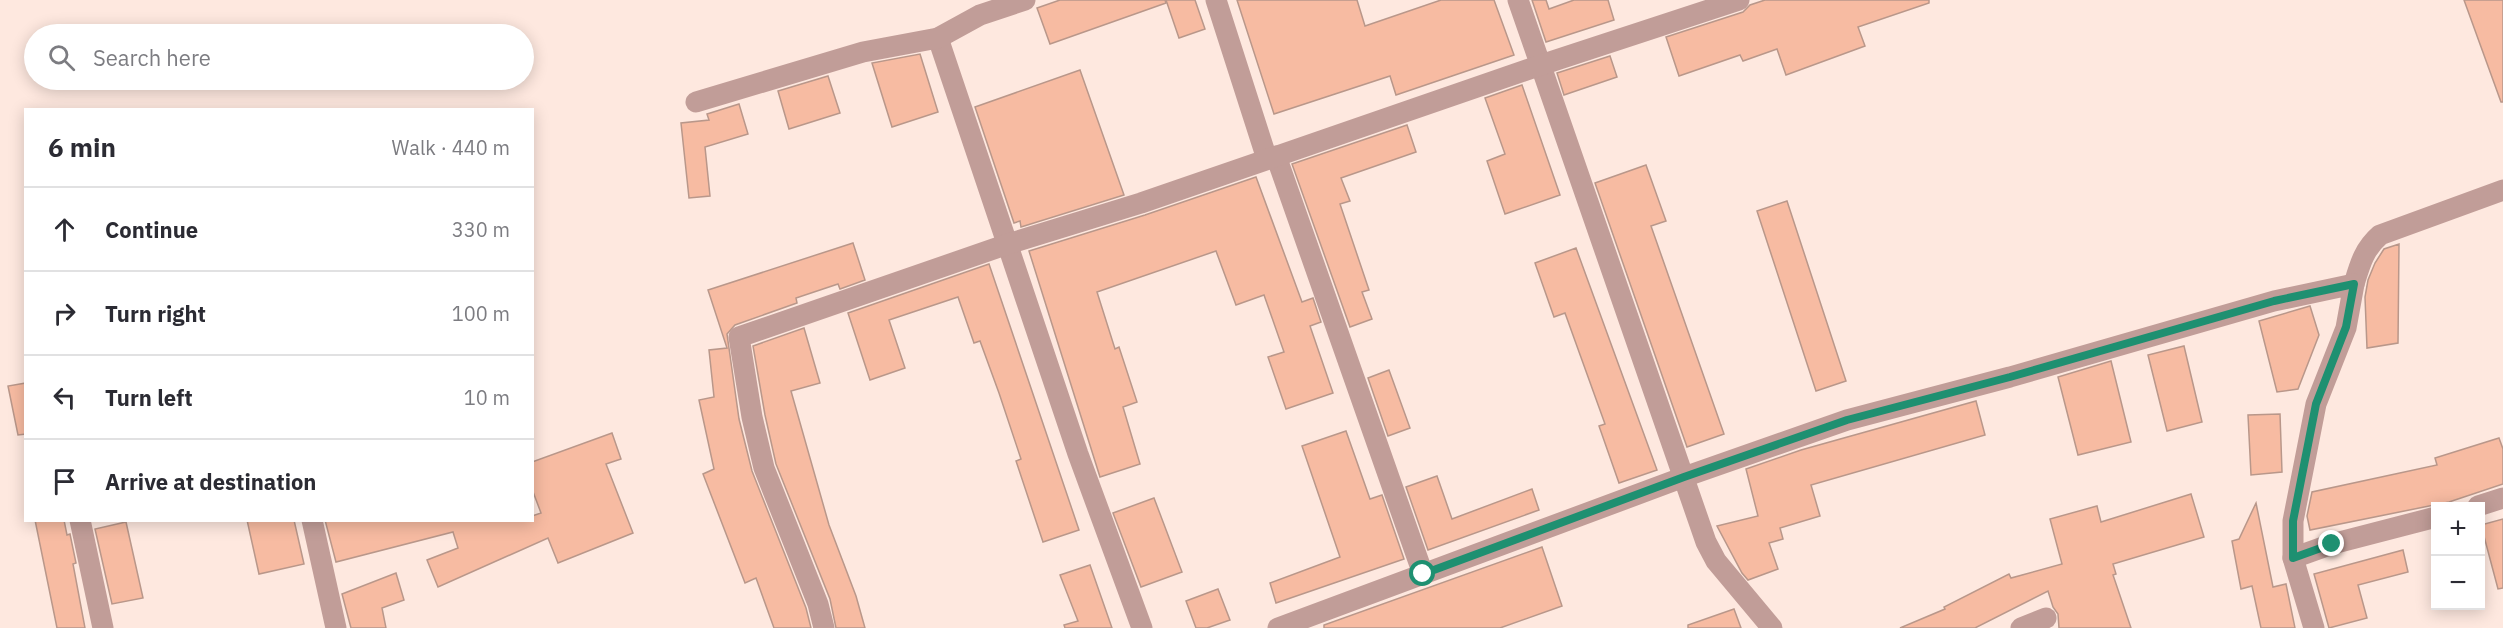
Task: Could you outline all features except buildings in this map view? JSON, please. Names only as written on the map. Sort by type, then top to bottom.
[{"type":"street","points":[[696,102],[863,52],[938,38],[980,15],[1025,0]]},
{"type":"street","points":[[1216,0],[1423,574]]},
{"type":"street","points":[[1518,0],[1706,542],[1716,561],[1772,628]]},
{"type":"street","points":[[824,628],[818,604],[764,468],[752,417],[739,337],[1008,244],[1141,203],[1541,65],[1739,0]]},
{"type":"street","points":[[938,38],[1078,454],[1142,628]]},
{"type":"street","points":[[2314,628],[2293,558],[2293,521],[2316,404],[2346,327],[2361,259],[2369,244],[2380,235],[2503,190]]},
{"type":"street","points":[[1278,628],[1684,477],[1847,420],[2010,377],[2274,301],[2354,284]]},
{"type":"street","points":[[2485,504],[2503,498]]},
{"type":"street","points":[[2293,558],[2332,544],[2431,518]]},
{"type":"street","points":[[80,522],[103,628]]},
{"type":"street","points":[[312,522],[336,628]]},
{"type":"street","points":[[2021,628],[2046,618]]},
{"type":"route","points":[[1423,574],[1684,477],[1847,420],[2010,377],[2274,301],[2354,284],[2346,327],[2316,404],[2293,521],[2293,558],[2332,544]]}]
